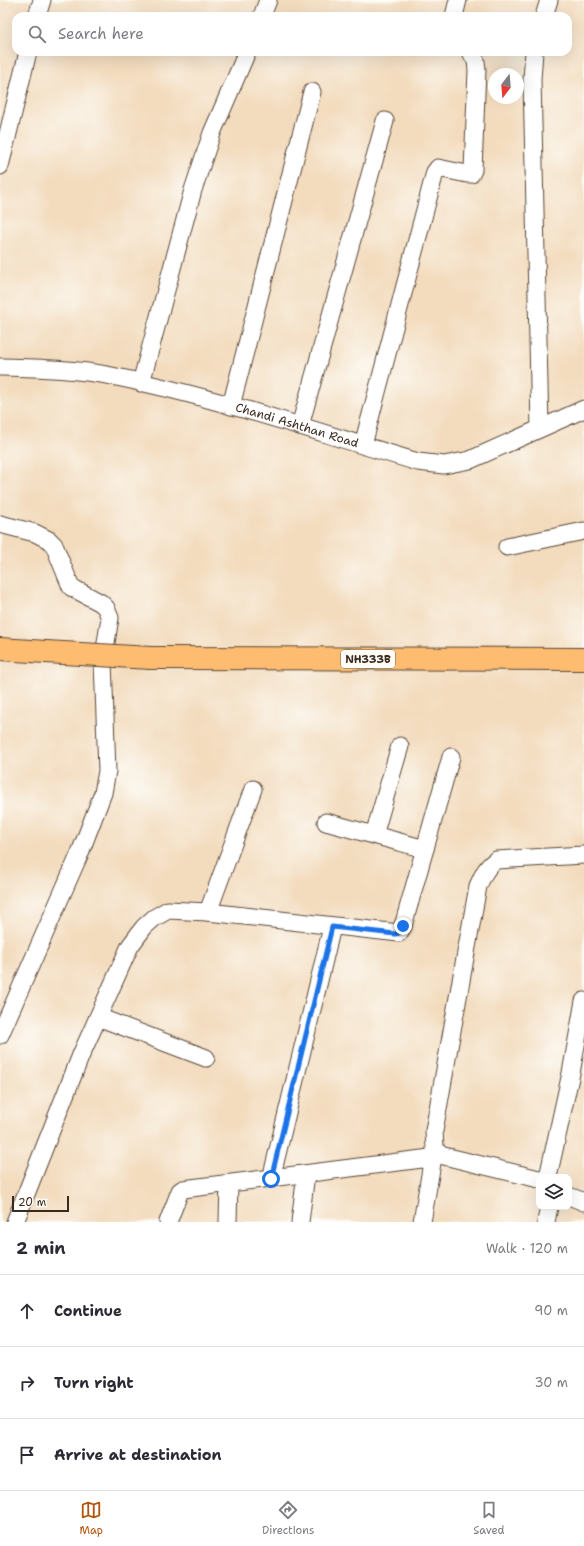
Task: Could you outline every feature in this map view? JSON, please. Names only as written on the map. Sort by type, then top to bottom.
[{"type":"highway","name":"NH333B","points":[[0,648],[151,658],[584,660]]},
{"type":"street","points":[[38,12],[42,0]]},
{"type":"street","points":[[264,12],[268,0]]},
{"type":"street","points":[[455,12],[458,0]]},
{"type":"street","points":[[545,12],[549,0]]},
{"type":"street","points":[[0,166],[27,56]]},
{"type":"street","points":[[141,383],[193,190],[212,133],[244,56]]},
{"type":"street","points":[[363,445],[434,172],[438,168],[471,174],[473,170],[477,70],[476,60],[474,56]]},
{"type":"street","points":[[534,56],[532,79],[540,428]]},
{"type":"street","points":[[231,406],[312,92]]},
{"type":"street","points":[[300,426],[385,121]]},
{"type":"street","name":"Chandi Ashthan Road","points":[[0,367],[31,368],[110,376],[193,395],[418,462],[444,465],[470,460],[584,409]]},
{"type":"street","points":[[0,524],[35,533],[49,540],[54,545],[71,587],[101,602],[106,608],[110,618],[103,661],[107,771],[103,793],[80,853],[0,1034]]},
{"type":"street","points":[[507,547],[584,531]]},
{"type":"street","points":[[374,835],[400,746]]},
{"type":"street","points":[[15,1222],[80,1055],[130,946],[144,926],[168,910],[208,912],[332,927],[399,933],[403,926],[451,757]]},
{"type":"street","points":[[208,912],[253,789]]},
{"type":"street","points":[[326,822],[425,849]]},
{"type":"street","points":[[422,1222],[436,1156],[434,1131],[478,886],[483,874],[488,865],[496,860],[584,855]]},
{"type":"street","points":[[271,1179],[332,927]]},
{"type":"street","points":[[549,1174],[571,1073],[584,1001]]},
{"type":"street","points":[[98,1017],[206,1058]]},
{"type":"street","points":[[168,1222],[181,1190],[436,1156],[536,1178]]},
{"type":"street","points":[[300,1222],[306,1174]]},
{"type":"street","points":[[228,1222],[229,1184]]},
{"type":"street","points":[[572,1197],[584,1202]]},
{"type":"street","points":[[546,1222],[548,1210]]},
{"type":"route","points":[[271,1179],[332,927],[395,934],[399,933],[403,926]]}]
